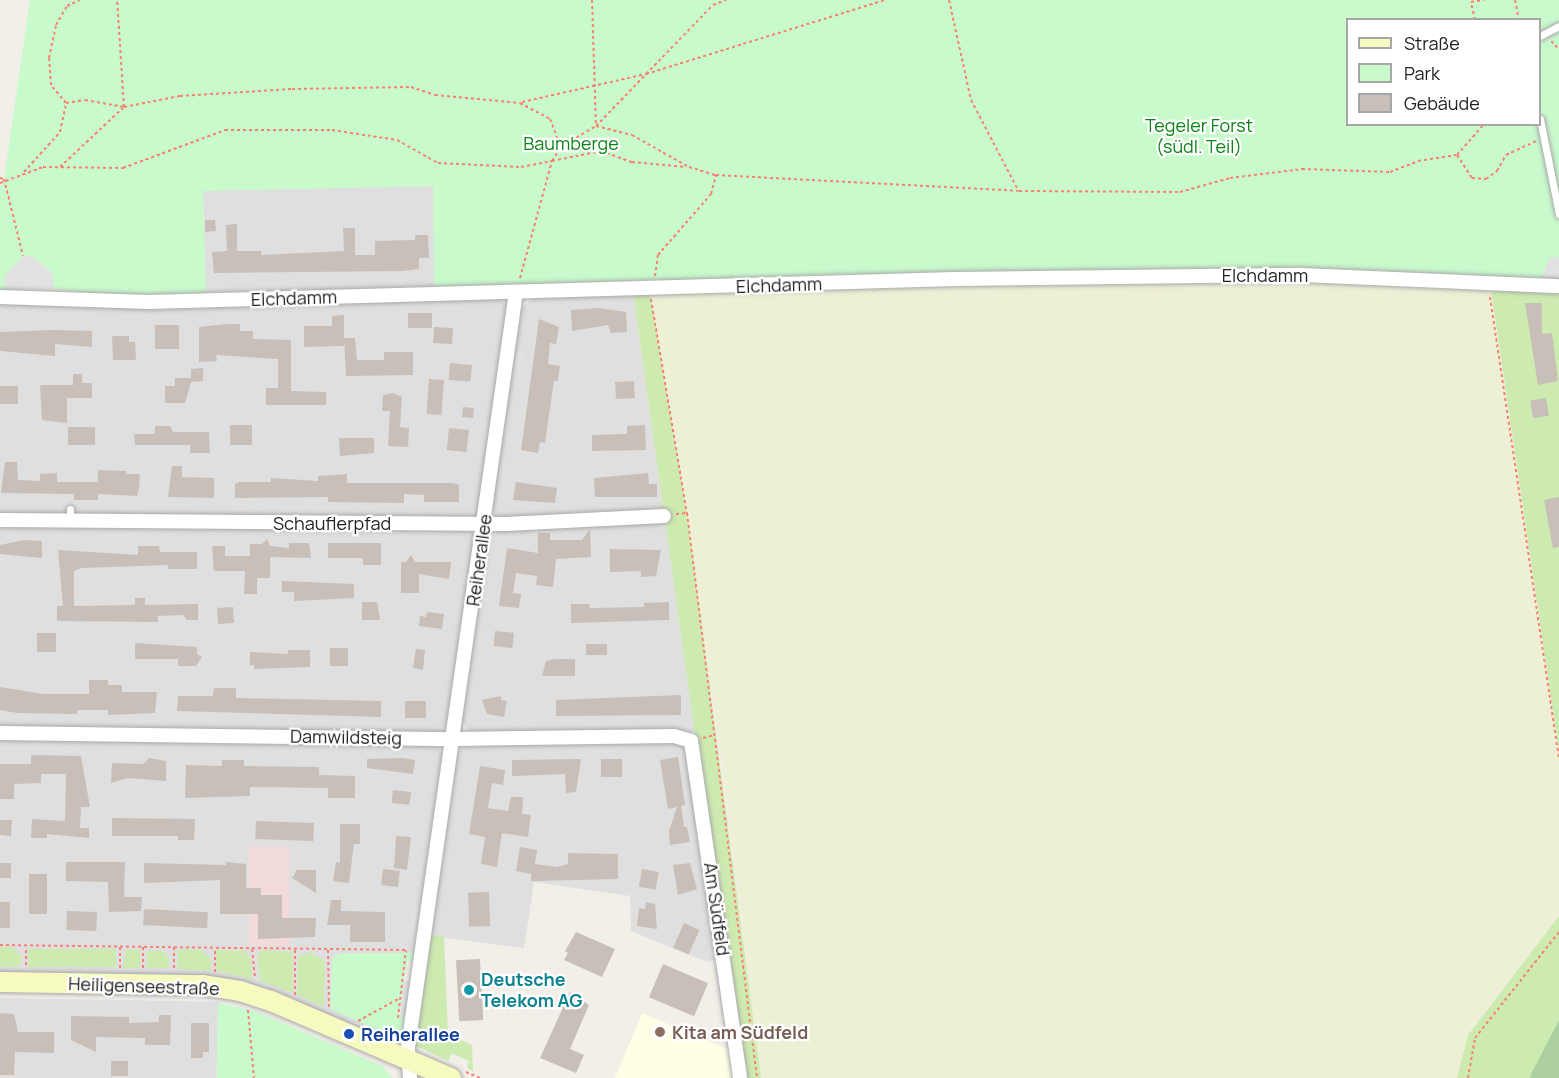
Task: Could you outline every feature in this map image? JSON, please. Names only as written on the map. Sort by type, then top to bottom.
[{"type":"main road","name":"Heiligenseestraße","points":[[0,982],[214,986],[271,1001],[410,1069],[451,1078]]},
{"type":"street","name":"Elchdamm","points":[[0,297],[150,302],[652,288],[1290,275],[1559,286]]},
{"type":"street","name":"Reiherallee","points":[[410,1069],[408,1044],[454,739],[516,292]]},
{"type":"street","name":"Schauflerpfad","points":[[0,520],[70,514],[484,524],[664,516]]},
{"type":"street","name":"Damwildsteig","points":[[0,733],[454,739],[674,736],[691,741]]},
{"type":"street","name":"Am Südfeld","points":[[691,741],[740,1078]]},
{"type":"lane","points":[[1541,35],[1559,26]]},
{"type":"lane","points":[[1541,126],[1559,214]]},
{"type":"path","points":[[66,103],[51,85],[49,58],[56,25],[67,6],[80,0]]},
{"type":"path","points":[[117,0],[124,106]]},
{"type":"path","points":[[592,0],[596,126]]},
{"type":"path","points":[[713,0],[713,5]]},
{"type":"path","points":[[516,292],[552,161],[561,147],[596,126],[713,5],[726,0]]},
{"type":"path","points":[[66,103],[86,100],[124,106],[180,96],[383,86],[520,103],[594,88],[646,74],[885,0]]},
{"type":"path","points":[[949,0],[971,100],[1019,191]]},
{"type":"path","points":[[1475,18],[1471,2],[1485,0]]},
{"type":"path","points":[[1515,0],[1519,18]]},
{"type":"path","points":[[23,174],[60,132],[66,103]]},
{"type":"path","points":[[520,103],[550,119],[561,147]]},
{"type":"path","points":[[58,168],[124,106]]},
{"type":"path","points":[[596,126],[632,135],[689,167]]},
{"type":"path","points":[[0,178],[4,179],[44,167],[123,168],[225,130],[343,132],[397,140],[438,163],[477,167],[521,167],[602,151],[632,162],[689,167],[716,175],[1019,191],[1180,192],[1230,178],[1302,169],[1390,172],[1418,161],[1457,155],[1482,126]]},
{"type":"path","points":[[1457,155],[1472,178],[1486,179],[1497,171],[1506,155],[1544,139]]},
{"type":"path","points":[[716,175],[711,194],[658,255],[652,288],[687,513],[757,1078]]},
{"type":"path","points":[[0,183],[4,179]]},
{"type":"path","points":[[4,179],[23,256]]},
{"type":"path","points":[[1490,296],[1559,757]]},
{"type":"path","points":[[1468,1078],[1475,1038],[1559,932]]},
{"type":"path","points":[[0,945],[423,951]]},
{"type":"path","points":[[26,946],[26,968]]},
{"type":"path","points":[[120,946],[120,969]]},
{"type":"path","points":[[143,947],[143,969]]},
{"type":"path","points":[[174,947],[174,970]]},
{"type":"path","points":[[214,972],[215,948]]},
{"type":"path","points":[[252,949],[255,981]]},
{"type":"path","points":[[295,950],[295,996]]},
{"type":"path","points":[[328,950],[329,1010]]},
{"type":"path","points":[[397,1028],[406,950]]},
{"type":"path","points":[[356,1022],[400,998]]},
{"type":"path","points":[[247,1007],[254,1078]]},
{"type":"shaded area","points":[[433,186],[435,288],[205,292],[203,190]]},
{"type":"shaded area","points":[[23,256],[32,256],[53,273],[53,289],[5,290],[5,275]]},
{"type":"shaded area","points":[[1559,257],[1559,279],[1542,278],[1549,258]]},
{"type":"shaded area","points":[[1303,279],[1491,290],[1559,753],[1559,916],[1468,1035],[1457,1078],[761,1078],[719,739],[650,292]]},
{"type":"shaded area","points":[[633,292],[695,732],[470,732],[461,719],[486,541],[499,529],[500,520],[491,509],[518,312],[534,296]]},
{"type":"shaded area","points":[[498,295],[509,310],[479,513],[470,519],[0,517],[0,305]]},
{"type":"shaded area","points":[[514,350],[524,352],[519,376],[509,375]]},
{"type":"shaded area","points":[[0,523],[470,529],[475,535],[448,726],[438,733],[0,730]]},
{"type":"shaded area","points":[[0,737],[436,744],[446,758],[418,953],[407,961],[399,1017],[403,1041],[395,1045],[262,991],[0,976]]},
{"type":"shaded area","points":[[675,739],[688,753],[717,959],[707,962],[631,931],[630,896],[534,882],[524,948],[429,936],[455,755],[463,747],[473,743]]},
{"type":"shaded area","points":[[249,847],[289,847],[289,946],[249,946]]},
{"type":"shaded area","points":[[414,906],[424,908],[419,931],[409,930]]},
{"type":"shaded area","points":[[404,981],[414,982],[410,1018],[400,1017]]},
{"type":"shaded area","points":[[0,998],[218,1002],[217,1078],[0,1078]]},
{"type":"shaded area","name":"Kita am Südfeld","points":[[642,1013],[729,1050],[734,1078],[615,1078]]},
{"type":"green space","name":"Baumberge","points":[[30,0],[1559,0],[1559,279],[1356,271],[434,288],[433,186],[203,191],[206,293],[105,295],[53,289],[53,273],[5,275],[5,290],[0,290],[0,186],[4,179]]},
{"type":"green space","points":[[1491,290],[1559,293],[1559,753]]},
{"type":"green space","points":[[633,292],[650,292],[687,513],[761,1078],[743,1078]]},
{"type":"green space","points":[[1559,916],[1559,1020],[1530,1078],[1457,1078],[1468,1035]]},
{"type":"green space","points":[[429,936],[444,936],[448,1034],[472,1045],[473,1071],[467,1068],[469,1061],[452,1053],[448,1061],[414,1045]]},
{"type":"green space","points":[[0,947],[12,947],[22,957],[19,967],[0,967]]},
{"type":"green space","points":[[28,949],[116,949],[116,967],[28,967]]},
{"type":"green space","points":[[178,949],[201,950],[211,959],[211,971],[177,969]]},
{"type":"green space","points":[[126,950],[140,950],[140,968],[123,968]]},
{"type":"green space","points":[[216,950],[244,951],[251,959],[252,979],[216,971]]},
{"type":"green space","points":[[261,950],[293,952],[293,993],[260,981],[257,956]]},
{"type":"green space","points":[[147,951],[162,951],[169,958],[169,968],[147,968]]},
{"type":"green space","points":[[311,952],[325,961],[324,1007],[297,995],[298,956]]},
{"type":"green space","points":[[340,953],[418,953],[417,962],[407,961],[399,1017],[409,1018],[403,1041],[330,1009],[332,958]]},
{"type":"green space","points":[[218,1003],[255,1011],[382,1066],[393,1078],[217,1078]]},
{"type":"green space","points":[[1559,1020],[1559,1078],[1530,1078],[1531,1074]]},
{"type":"building","points":[[205,220],[215,220],[216,231],[205,232]]},
{"type":"building","points":[[237,224],[237,251],[261,251],[261,255],[344,251],[343,228],[355,228],[355,255],[375,255],[375,241],[415,240],[415,235],[428,235],[429,258],[419,258],[419,269],[402,271],[214,273],[212,252],[227,251],[226,225]]},
{"type":"building","points":[[1525,303],[1542,303],[1542,334],[1552,333],[1558,381],[1538,385]]},
{"type":"building","points":[[598,308],[626,312],[627,332],[611,333],[608,325],[572,331],[571,310]]},
{"type":"building","points":[[408,313],[432,313],[432,328],[408,328]]},
{"type":"building","points":[[344,315],[344,346],[304,347],[304,326],[332,326],[332,316]]},
{"type":"building","points":[[539,319],[559,327],[556,344],[550,343],[548,364],[560,366],[558,381],[554,381],[545,443],[540,442],[538,453],[521,450]]},
{"type":"building","points":[[240,324],[240,331],[253,331],[253,339],[291,340],[291,391],[326,392],[326,405],[266,405],[266,388],[278,388],[278,359],[216,355],[217,361],[199,362],[199,327]]},
{"type":"building","points":[[155,325],[179,325],[179,349],[155,349]]},
{"type":"building","points":[[434,327],[453,328],[452,344],[433,343]]},
{"type":"building","points":[[92,331],[92,347],[55,344],[55,356],[0,351],[0,332]]},
{"type":"building","points":[[112,336],[129,336],[129,342],[135,342],[136,360],[113,360]]},
{"type":"building","points":[[344,338],[355,338],[357,360],[384,360],[384,352],[413,352],[413,375],[346,376]]},
{"type":"building","points":[[450,363],[472,365],[470,382],[449,380]]},
{"type":"building","points":[[203,368],[203,381],[191,382],[185,403],[165,403],[165,386],[175,386],[175,378],[191,378],[191,369]]},
{"type":"building","points":[[73,374],[82,374],[82,383],[92,383],[92,398],[67,398],[67,423],[42,420],[40,385],[73,385]]},
{"type":"building","points":[[429,379],[444,380],[442,415],[427,414]]},
{"type":"building","points":[[634,381],[635,398],[616,399],[615,382]]},
{"type":"building","points":[[0,386],[18,386],[18,404],[0,404]]},
{"type":"building","points":[[393,393],[402,397],[400,427],[409,428],[408,447],[388,446],[390,411],[382,411],[383,395]]},
{"type":"building","points":[[1546,398],[1549,416],[1533,418],[1530,401]]},
{"type":"building","points":[[463,407],[474,408],[473,418],[462,417]]},
{"type":"building","points":[[230,425],[252,425],[252,445],[230,445]]},
{"type":"building","points":[[645,425],[646,450],[592,451],[592,435],[627,434],[627,426]]},
{"type":"building","points":[[155,426],[170,426],[173,432],[209,432],[210,453],[190,453],[190,445],[135,445],[134,434],[155,434]]},
{"type":"building","points":[[68,427],[95,427],[95,445],[68,445]]},
{"type":"building","points":[[449,428],[469,430],[467,452],[447,450]]},
{"type":"building","points":[[339,438],[374,438],[374,453],[340,456]]},
{"type":"building","points":[[5,462],[17,462],[18,480],[40,481],[40,474],[57,473],[57,482],[98,482],[98,470],[126,471],[126,474],[140,474],[139,489],[137,496],[98,494],[98,500],[74,500],[74,494],[1,493]]},
{"type":"building","points":[[172,466],[182,466],[182,477],[214,478],[214,498],[168,497]]},
{"type":"building","points":[[648,473],[649,484],[657,484],[657,497],[595,497],[594,478]]},
{"type":"building","points":[[347,474],[347,483],[453,483],[459,485],[459,502],[424,502],[424,495],[404,494],[404,503],[328,502],[328,497],[235,498],[235,484],[239,482],[271,482],[271,478],[318,481],[318,476]]},
{"type":"building","points":[[516,482],[557,488],[555,503],[513,500]]},
{"type":"building","points":[[1559,497],[1559,547],[1553,548],[1544,500]]},
{"type":"building","points":[[590,529],[591,557],[556,559],[553,587],[536,585],[537,576],[516,573],[513,593],[521,594],[519,608],[499,606],[507,548],[538,553],[538,533],[550,533],[550,540],[582,540]]},
{"type":"building","points":[[267,539],[270,546],[289,548],[289,543],[309,543],[311,558],[270,557],[270,578],[257,578],[257,594],[244,594],[245,571],[214,571],[212,546],[225,546],[225,556],[250,556],[250,544],[262,544]]},
{"type":"building","points":[[24,540],[42,541],[42,558],[0,554],[0,545]]},
{"type":"building","points":[[328,543],[381,543],[381,565],[363,565],[363,558],[328,558]]},
{"type":"building","points":[[138,546],[159,546],[160,552],[197,552],[197,569],[168,569],[168,565],[82,568],[74,571],[74,606],[135,605],[135,598],[145,598],[145,605],[198,604],[198,620],[187,620],[183,615],[158,616],[158,622],[57,621],[57,606],[63,606],[58,550],[138,555]]},
{"type":"building","points":[[610,549],[661,550],[656,576],[641,577],[641,571],[610,572]]},
{"type":"building","points":[[411,555],[415,562],[451,562],[449,579],[419,574],[419,593],[401,593],[401,562],[406,562]]},
{"type":"building","points":[[282,581],[354,584],[354,598],[294,601],[294,592],[282,592]]},
{"type":"building","points":[[362,602],[377,602],[380,620],[362,620]]},
{"type":"building","points":[[669,602],[669,620],[571,623],[571,604],[589,604],[590,608],[644,607],[644,603]]},
{"type":"building","points":[[233,607],[234,623],[218,624],[217,608]]},
{"type":"building","points":[[427,612],[444,614],[442,629],[419,626],[420,616],[426,617]]},
{"type":"building","points":[[495,631],[514,633],[512,648],[493,646]]},
{"type":"building","points":[[37,633],[56,633],[56,652],[37,652]]},
{"type":"building","points":[[135,643],[197,647],[197,654],[202,657],[196,666],[178,666],[178,659],[135,659]]},
{"type":"building","points":[[586,644],[607,644],[607,655],[586,655]]},
{"type":"building","points":[[330,648],[348,648],[348,666],[330,666]]},
{"type":"building","points":[[416,649],[425,650],[423,670],[413,668]]},
{"type":"building","points":[[288,650],[310,650],[310,667],[254,669],[254,665],[250,665],[250,652],[288,654]]},
{"type":"building","points":[[575,659],[575,676],[542,676],[546,661]]},
{"type":"building","points":[[89,680],[108,680],[108,685],[122,685],[122,692],[157,692],[155,713],[108,715],[108,710],[77,710],[77,714],[17,713],[0,710],[0,687],[44,694],[89,694]]},
{"type":"building","points":[[214,688],[236,688],[236,698],[381,701],[381,717],[177,711],[178,696],[213,696]]},
{"type":"building","points":[[681,695],[681,715],[556,716],[556,700]]},
{"type":"building","points":[[501,696],[501,700],[507,701],[504,717],[487,714],[482,700]]},
{"type":"building","points":[[405,701],[426,701],[426,718],[405,718]]},
{"type":"building","points":[[31,755],[81,756],[90,807],[81,807],[80,828],[89,828],[89,838],[47,834],[47,838],[31,838],[32,819],[65,821],[66,774],[41,774],[41,783],[14,784],[14,799],[0,799],[0,764],[31,764]]},
{"type":"building","points":[[678,757],[685,805],[681,806],[684,827],[687,827],[690,842],[670,845],[669,831],[677,807],[668,809],[660,760]]},
{"type":"building","points":[[149,758],[166,761],[166,781],[128,778],[111,783],[112,763],[143,764]]},
{"type":"building","points":[[367,759],[415,760],[413,774],[367,768]]},
{"type":"building","points":[[581,759],[576,792],[566,793],[565,774],[512,776],[512,760]]},
{"type":"building","points":[[601,759],[622,759],[622,777],[601,777]]},
{"type":"building","points":[[222,760],[244,760],[244,766],[319,767],[319,775],[355,776],[355,798],[328,798],[328,788],[250,787],[250,796],[185,798],[186,765],[222,766]]},
{"type":"building","points":[[480,766],[505,770],[503,785],[492,783],[488,808],[508,811],[511,797],[523,797],[522,814],[531,815],[528,837],[502,833],[497,867],[481,864],[485,837],[469,834]]},
{"type":"building","points":[[393,790],[411,792],[410,805],[392,803]]},
{"type":"building","points":[[112,818],[195,819],[194,840],[178,840],[178,836],[112,836]]},
{"type":"building","points":[[0,820],[12,820],[11,836],[0,835]]},
{"type":"building","points":[[256,821],[314,823],[313,841],[255,839]]},
{"type":"building","points":[[340,824],[360,824],[360,844],[354,844],[349,883],[333,881],[336,862],[340,863]]},
{"type":"building","points":[[396,836],[411,837],[407,870],[394,868]]},
{"type":"building","points":[[520,847],[537,850],[535,864],[557,867],[568,864],[568,853],[618,854],[618,879],[531,881],[531,874],[516,871]]},
{"type":"building","points":[[66,862],[125,862],[124,897],[142,897],[141,911],[109,912],[108,882],[66,881]]},
{"type":"building","points":[[226,862],[246,864],[246,888],[261,888],[261,895],[282,895],[282,918],[316,918],[315,937],[258,939],[258,914],[220,914],[220,880],[144,883],[144,863],[226,865]]},
{"type":"building","points":[[0,863],[11,863],[11,878],[0,878]]},
{"type":"building","points":[[690,863],[697,889],[678,895],[673,865]]},
{"type":"building","points":[[383,869],[400,871],[398,887],[381,885]]},
{"type":"building","points":[[642,869],[659,872],[656,890],[639,887]]},
{"type":"building","points":[[297,870],[316,870],[316,893],[292,878]]},
{"type":"building","points":[[29,874],[47,874],[47,914],[29,914]]},
{"type":"building","points":[[489,892],[490,926],[469,927],[468,893]]},
{"type":"building","points":[[331,900],[341,900],[341,911],[385,912],[385,942],[350,942],[350,925],[327,925]]},
{"type":"building","points":[[0,902],[10,902],[10,928],[0,928]]},
{"type":"building","points":[[646,902],[655,904],[657,929],[637,926],[639,908],[645,909]]},
{"type":"building","points":[[144,909],[208,912],[207,928],[143,925]]},
{"type":"building","points":[[67,911],[97,912],[96,931],[66,930]]},
{"type":"building","points":[[684,923],[700,930],[689,955],[673,948]]},
{"type":"building","points":[[576,932],[615,949],[602,977],[564,960],[568,953],[565,951]]},
{"type":"building","name":"Deutsche Telekom AG","points":[[480,959],[483,1020],[459,1021],[456,960]]},
{"type":"building","points":[[663,964],[708,983],[694,1016],[649,997]]},
{"type":"building","points":[[570,992],[589,1005],[570,1049],[584,1055],[576,1073],[540,1058]]},
{"type":"building","points":[[0,1013],[14,1014],[18,1032],[54,1032],[54,1053],[15,1052],[14,1075],[0,1075]]},
{"type":"building","points":[[159,1015],[171,1015],[170,1045],[145,1045],[145,1038],[96,1037],[96,1052],[71,1040],[71,1016],[129,1017],[129,1023],[159,1022]]},
{"type":"building","points":[[191,1023],[209,1023],[209,1052],[203,1052],[203,1058],[191,1058]]},
{"type":"building","points":[[111,1061],[128,1061],[128,1076],[111,1076]]},
{"type":"place","name":"Deutsche Telekom AG","points":[[469,990]]},
{"type":"place","name":"Kita am Südfeld","points":[[660,1032]]},
{"type":"place","name":"Reiherallee","points":[[349,1034]]},
{"type":"park label","name":"Tegeler Forst (südl. Teil)","points":[[1199,136]]}]
